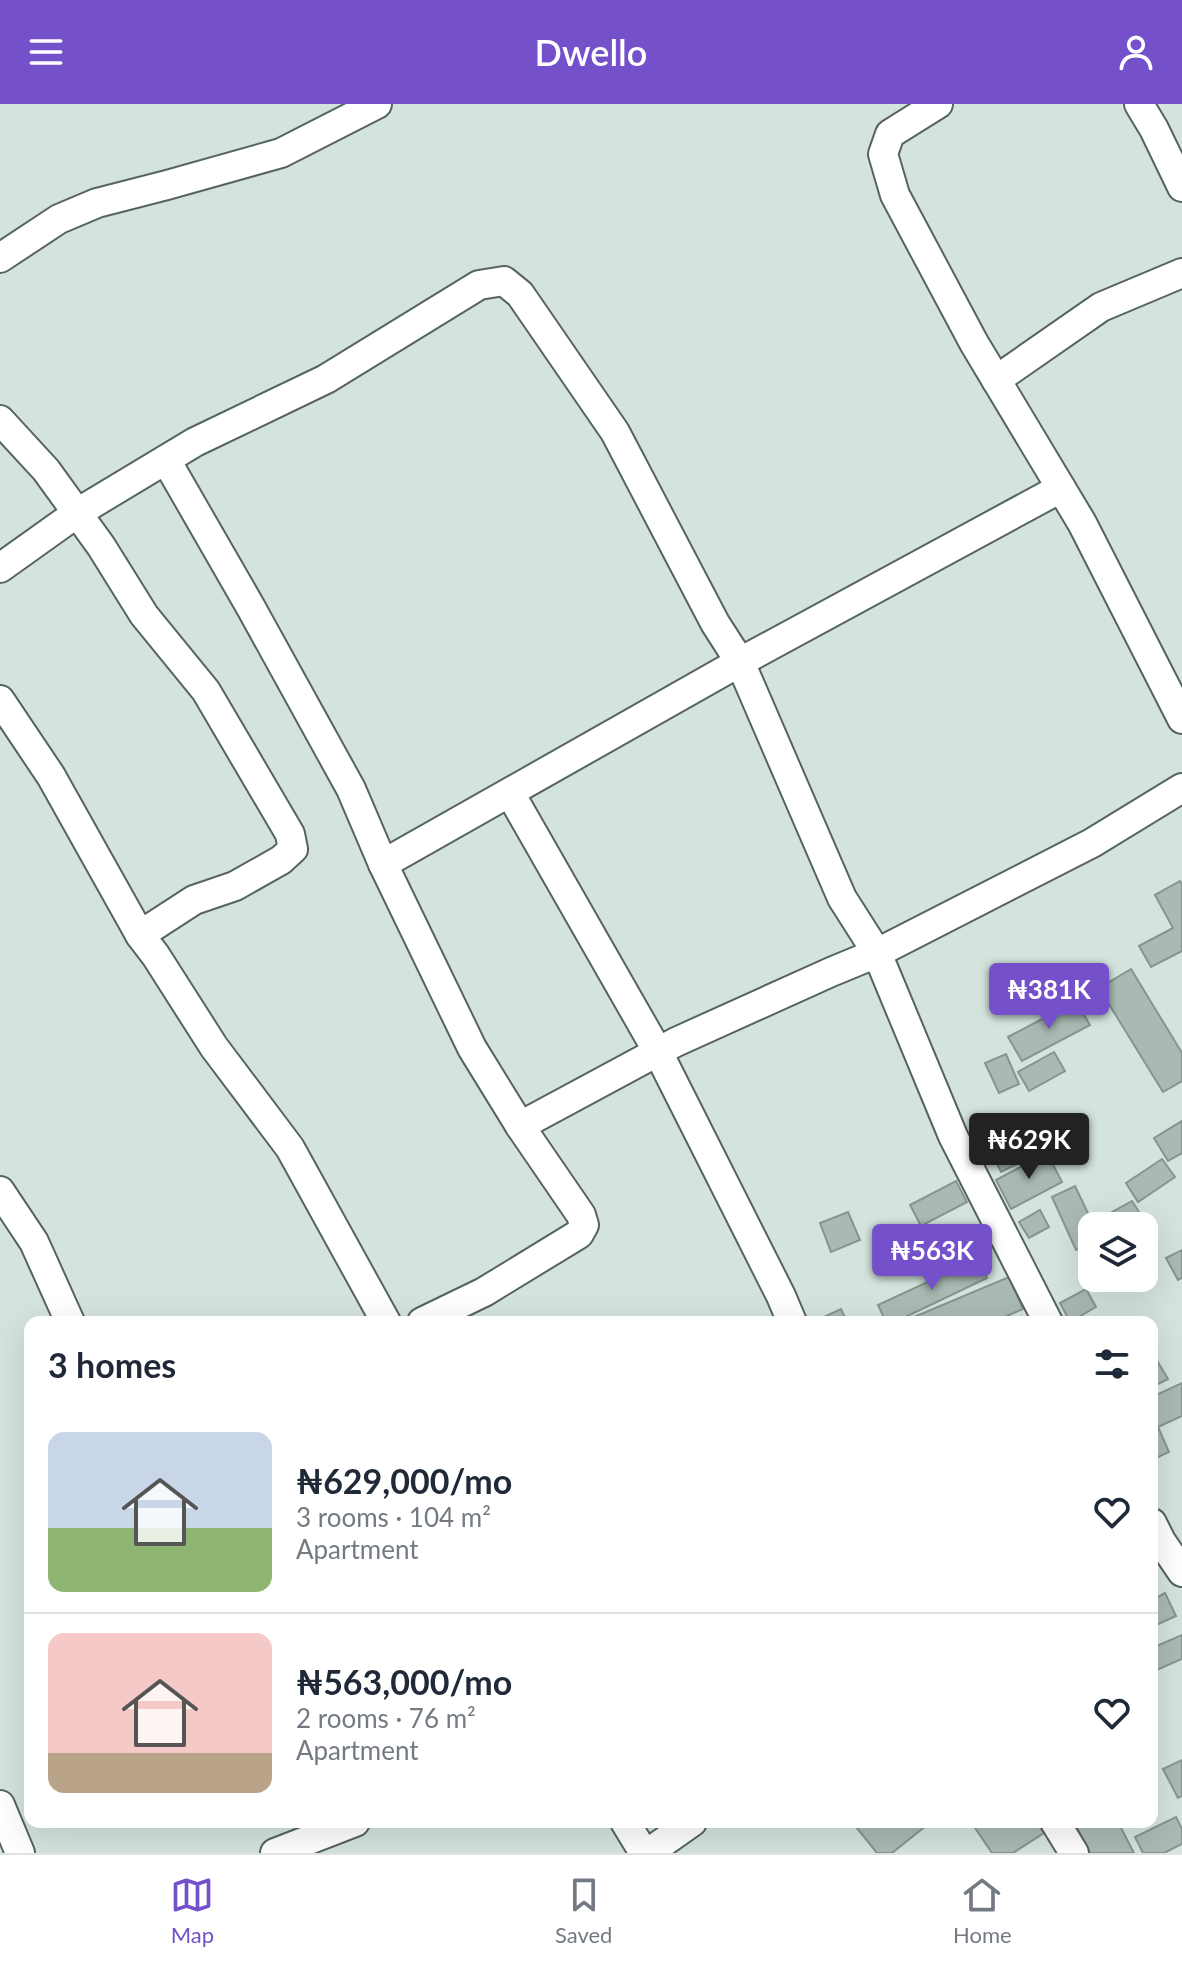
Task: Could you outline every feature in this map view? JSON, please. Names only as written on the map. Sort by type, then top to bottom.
[{"type":"street","points":[[0,258],[59,219],[97,203],[281,153],[377,104]]},
{"type":"street","points":[[938,104],[890,134],[883,154],[895,195],[974,343],[1082,523],[1182,719]]},
{"type":"street","points":[[1139,104],[1182,187]]},
{"type":"street","points":[[996,380],[1101,307],[1182,273]]},
{"type":"street","points":[[0,568],[77,513],[195,442],[326,379],[479,285],[504,281],[520,294],[615,432],[715,623],[740,662],[842,898],[877,953],[953,1136],[1045,1316]]},
{"type":"street","points":[[0,420],[46,470],[101,546],[144,615],[206,691],[290,834],[293,849],[281,860],[235,886],[194,900],[140,935]]},
{"type":"street","points":[[166,460],[351,789],[383,864],[472,1048],[520,1126],[581,1215],[584,1225],[579,1234],[484,1292],[434,1316]]},
{"type":"street","points":[[383,864],[740,662],[1061,488]]},
{"type":"street","points":[[0,700],[51,776],[140,935],[214,1047],[290,1148],[383,1316]]},
{"type":"street","points":[[520,1126],[658,1052],[877,953],[1092,843],[1182,788]]},
{"type":"street","points":[[510,793],[658,1052],[789,1316]]},
{"type":"street","points":[[4,1206],[34,1242],[67,1316]]},
{"type":"street","points":[[1162,1535],[1182,1572]]},
{"type":"street","points":[[0,1805],[20,1853]]},
{"type":"street","points":[[286,1844],[336,1828]]},
{"type":"street","points":[[629,1828],[646,1853],[683,1828]]},
{"type":"street","points":[[1059,1828],[1074,1853]]},
{"type":"building","points":[[1180,881],[1182,951],[1151,967],[1139,946],[1173,928],[1155,895]]},
{"type":"building","points":[[1131,969],[1182,1053],[1182,1081],[1163,1092],[1099,988]]},
{"type":"building","points":[[1076,1001],[1090,1025],[1022,1061],[1008,1037]]},
{"type":"building","points":[[1054,1052],[1065,1071],[1029,1091],[1018,1072]]},
{"type":"building","points":[[1006,1054],[1019,1084],[999,1093],[985,1063]]},
{"type":"building","points":[[1182,1121],[1182,1153],[1168,1161],[1154,1138]]},
{"type":"building","points":[[1046,1130],[1054,1145],[1001,1172],[993,1156]]},
{"type":"building","points":[[1047,1153],[1062,1182],[1011,1209],[996,1180]]},
{"type":"building","points":[[1162,1159],[1175,1177],[1138,1202],[1126,1183]]},
{"type":"building","points":[[956,1181],[967,1202],[921,1226],[910,1205]]},
{"type":"building","points":[[1075,1186],[1087,1212],[1078,1212],[1078,1249],[1076,1250],[1052,1197]]},
{"type":"building","points":[[1132,1201],[1139,1212],[1112,1212]]},
{"type":"building","points":[[1040,1210],[1049,1227],[1029,1238],[1019,1222]]},
{"type":"building","points":[[848,1212],[860,1240],[831,1252],[820,1223]]},
{"type":"building","points":[[1182,1250],[1182,1278],[1178,1280],[1166,1258]]},
{"type":"building","points":[[977,1259],[987,1278],[908,1316],[883,1316],[878,1305]]},
{"type":"building","points":[[1009,1277],[1023,1309],[1007,1316],[916,1316]]},
{"type":"building","points":[[1080,1292],[1088,1292],[1096,1307],[1080,1316],[1067,1316],[1060,1303]]},
{"type":"building","points":[[841,1309],[844,1316],[826,1316]]},
{"type":"building","points":[[1158,1362],[1168,1379],[1158,1384]]},
{"type":"building","points":[[1182,1383],[1182,1416],[1158,1427],[1158,1394]]},
{"type":"building","points":[[1158,1427],[1169,1452],[1158,1457]]},
{"type":"building","points":[[1165,1593],[1176,1616],[1158,1624],[1158,1597]]},
{"type":"building","points":[[1182,1635],[1182,1659],[1158,1669],[1158,1645]]},
{"type":"building","points":[[1182,1760],[1182,1796],[1178,1798],[1163,1769]]},
{"type":"building","points":[[1176,1817],[1182,1829],[1182,1844],[1164,1853],[1143,1853],[1135,1837]]},
{"type":"building","points":[[857,1828],[923,1828],[892,1853],[877,1853]]},
{"type":"building","points":[[975,1828],[1040,1828],[1044,1833],[1013,1853],[992,1853]]},
{"type":"building","points":[[1077,1828],[1121,1828],[1134,1853],[1090,1853]]}]
